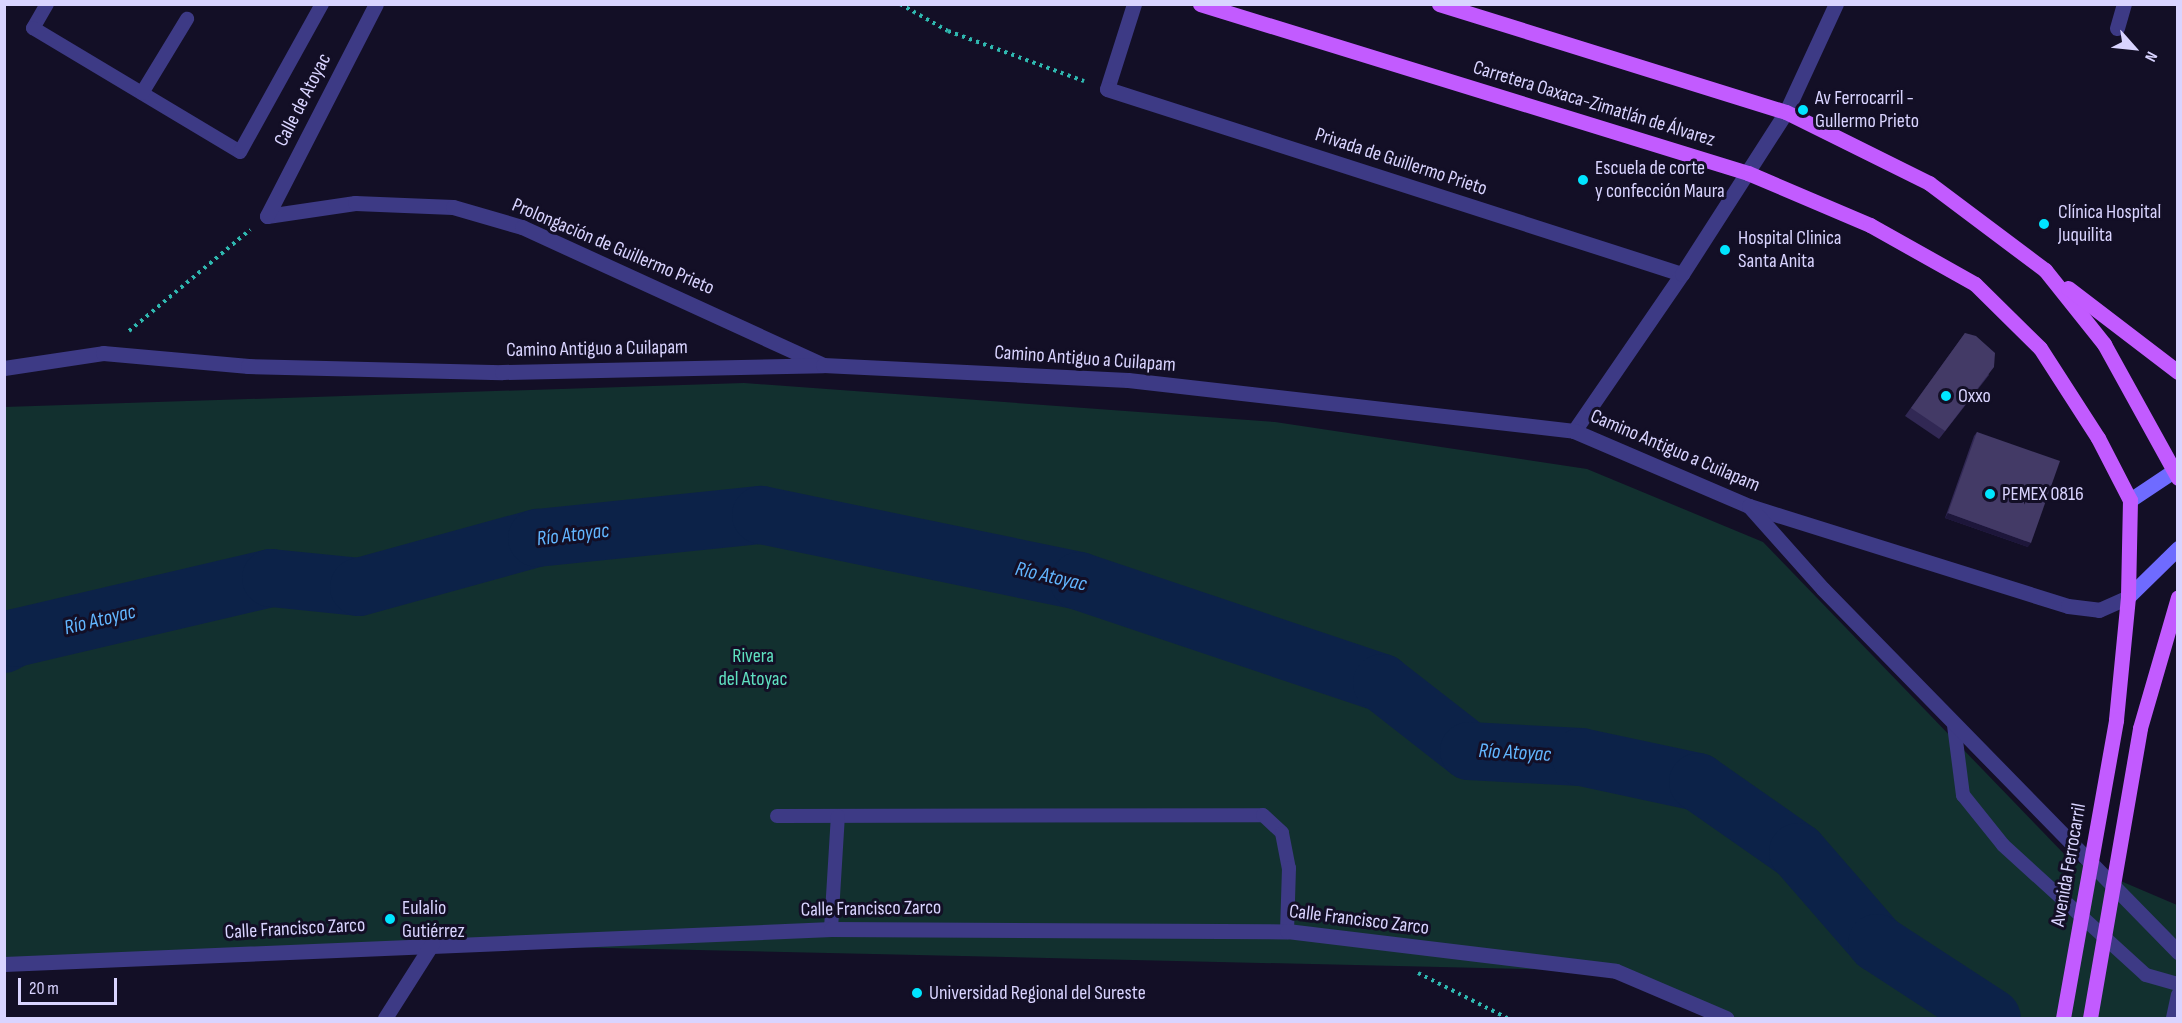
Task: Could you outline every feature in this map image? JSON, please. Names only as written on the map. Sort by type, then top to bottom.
[{"type":"main road","name":"Carretera Oaxaca-Zimatlán de Álvarez","points":[[1200,4],[1748,173],[1870,225],[1975,284],[2040,348],[2098,438],[2130,500],[2128,597],[2116,720]]},
{"type":"main road","points":[[1438,4],[1786,112],[1929,183],[2178,372]]},
{"type":"main road","points":[[2045,270],[2104,344],[2177,472],[2130,500]]},
{"type":"main road","points":[[2128,597],[2178,548]]},
{"type":"main road","points":[[2090,1018],[2140,728],[2178,597]]},
{"type":"main road","name":"Avenida Ferrocarril","points":[[2062,1018],[2116,720]]},
{"type":"street","name":"Calle de Atoyac","points":[[267,216],[376,4]]},
{"type":"street","points":[[1107,89],[1134,4]]},
{"type":"street","points":[[1574,431],[1682,274],[1786,112],[1836,4]]},
{"type":"street","points":[[2117,28],[2124,4]]},
{"type":"street","name":"Privada de Guillermo Prieto","points":[[1107,89],[1682,274]]},
{"type":"street","name":"Prolongación de Guillermo Prieto","points":[[267,216],[355,203],[453,207],[522,227],[823,365]]},
{"type":"street","name":"Camino Antiguo a Cuilapam","points":[[4,368],[103,353],[248,366],[502,372],[823,365],[1128,380],[1574,431],[1749,506],[2068,606],[2099,610],[2128,597]]},
{"type":"street","points":[[1749,506],[1823,589],[2178,952]]},
{"type":"street","name":"Calle Francisco Zarco","points":[[4,963],[831,929],[1287,931],[1616,971],[1726,1018]]},
{"type":"street","points":[[385,1018],[432,944]]},
{"type":"lane","points":[[48,4],[33,28],[240,152],[320,5]]},
{"type":"lane","points":[[142,93],[187,19]]},
{"type":"lane","points":[[1954,725],[1963,795],[2003,845],[2146,975],[2178,984]]},
{"type":"lane","points":[[777,816],[1263,815],[1282,833],[1287,856],[1289,868],[1287,931]]},
{"type":"lane","points":[[831,929],[838,816]]},
{"type":"lane","points":[[2173,1018],[2178,995]]},
{"type":"path","points":[[900,4],[948,31],[1107,89]]},
{"type":"path","points":[[103,353],[267,216]]},
{"type":"path","points":[[1407,967],[1507,1018]]},
{"type":"green space","name":"Rivera del Atoyac","points":[[744,383],[1275,422],[1587,469],[1763,542],[2069,859],[2177,905],[2177,1018],[1717,1018],[1616,971],[432,944],[5,964],[4,407]]},
{"type":"building","name":"Oxxo","points":[[1965,333],[1976,336],[1995,353],[1994,367],[1945,431],[1911,408]]},
{"type":"building","points":[[1977,432],[2060,461],[2031,543],[1948,513]]},
{"type":"waterway","name":"Río Atoyac","points":[[4,644],[15,638],[271,578],[359,587],[537,538],[761,515],[1079,581],[1382,683],[1469,751],[1581,757],[1698,782],[1798,852],[1877,943],[1992,1018]]},
{"type":"place","name":"Av Ferrocarril - Gullermo Prieto","points":[[1803,110]]},
{"type":"place","name":"Escuela de corte y confección Maura","points":[[1583,180]]},
{"type":"place","name":"Clínica Hospital Juquilita","points":[[2044,224]]},
{"type":"place","name":"Hospital Clinica Santa Anita","points":[[1725,250]]},
{"type":"place","name":"Oxxo","points":[[1946,396]]},
{"type":"place","name":"PEMEX 0816","points":[[1990,494]]},
{"type":"place","name":"Eulalio Gutiérrez","points":[[390,919]]},
{"type":"place","name":"Universidad Regional del Sureste","points":[[917,993]]}]
